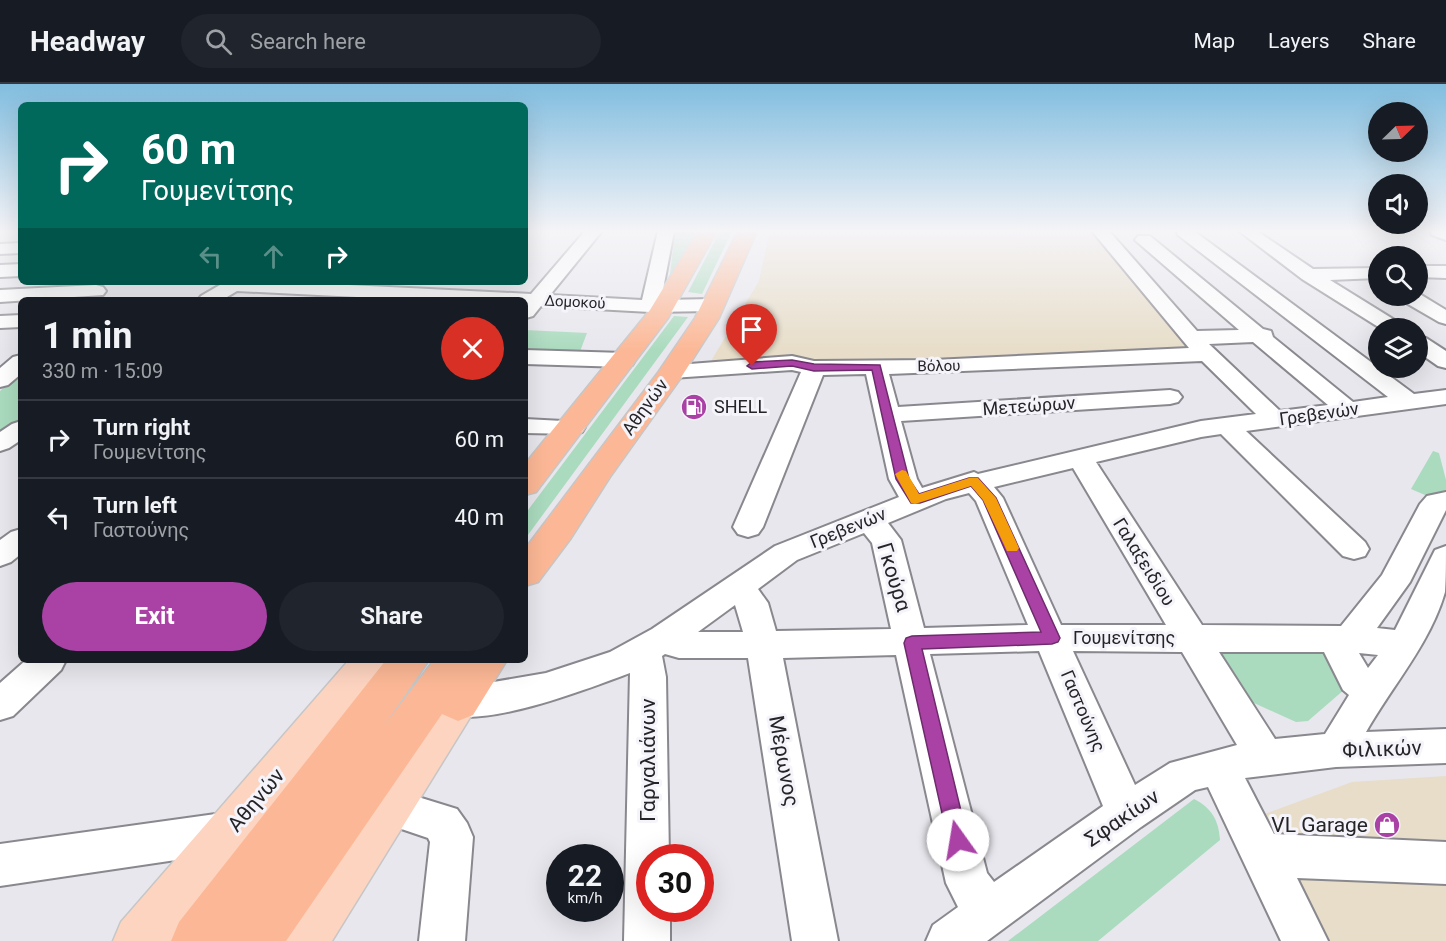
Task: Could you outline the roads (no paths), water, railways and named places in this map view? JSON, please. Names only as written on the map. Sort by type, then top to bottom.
[{"type":"highway","points":[[528,481],[624,360],[680,271]]},
{"type":"highway","name":"Αθηνών","points":[[528,569],[559,530],[597,473],[672,371],[713,305],[729,271]]},
{"type":"highway","points":[[528,587],[559,530]]},
{"type":"highway","name":"Αθηνών","points":[[198,941],[407,663]]},
{"type":"highway","points":[[254,941],[457,681],[483,663]]},
{"type":"main road","name":"Αθηνών","points":[[140,941],[371,663]]},
{"type":"main road","points":[[301,941],[389,807],[457,681]]},
{"type":"street","points":[[530,307],[560,271]]},
{"type":"street","points":[[657,306],[661,271]]},
{"type":"street","points":[[1134,271],[1198,346],[1275,420]]},
{"type":"street","points":[[1180,271],[1348,410]]},
{"type":"street","points":[[1237,271],[1408,401]]},
{"type":"street","points":[[1303,271],[1378,318]]},
{"type":"street","points":[[1428,272],[1446,272]]},
{"type":"street","points":[[1309,275],[1368,275]]},
{"type":"street","points":[[1194,283],[1251,282]]},
{"type":"street","points":[[214,297],[236,285]]},
{"type":"street","points":[[223,297],[237,285]]},
{"type":"street","name":"Δομοκού","points":[[253,285],[428,297]]},
{"type":"street","points":[[443,297],[457,285]]},
{"type":"street","points":[[0,296],[97,291]]},
{"type":"street","name":"Δομοκού","points":[[530,307],[713,305]]},
{"type":"street","points":[[1425,306],[1446,318]]},
{"type":"street","points":[[0,322],[18,321]]},
{"type":"street","name":"Βόλου","points":[[672,371],[792,363],[814,368],[1133,358],[1258,335],[1318,333]]},
{"type":"street","points":[[1428,349],[1446,361]]},
{"type":"street","points":[[0,354],[18,352]]},
{"type":"street","points":[[528,357],[624,360]]},
{"type":"street","points":[[1133,358],[1170,397],[1214,428],[1353,549]]},
{"type":"street","points":[[0,380],[18,365]]},
{"type":"street","points":[[876,367],[903,479],[915,500]]},
{"type":"street","points":[[748,527],[814,368]]},
{"type":"street","name":"Μετεώρων","points":[[887,415],[1170,397]]},
{"type":"street","name":"Γρεβενών","points":[[457,681],[504,697],[546,688],[622,662],[654,645],[786,553],[915,500],[974,481],[1214,428],[1446,397]]},
{"type":"street","points":[[528,426],[573,427]]},
{"type":"street","points":[[0,443],[18,431]]},
{"type":"street","name":"Γαλαξειδίου","points":[[1080,457],[1265,757]]},
{"type":"street","name":"Γαστούνης","points":[[974,481],[989,498],[1127,813]]},
{"type":"street","points":[[1370,692],[1356,680],[1341,651],[1394,582],[1430,511],[1437,502],[1446,501]]},
{"type":"street","name":"Γκούρα","points":[[869,520],[886,540],[912,643],[968,883],[966,932]]},
{"type":"street","points":[[1327,751],[1405,644],[1446,557]]},
{"type":"street","name":"Μέρωνος","points":[[738,588],[752,603],[763,645],[815,941]]},
{"type":"street","name":"Γουμενίτσης","points":[[654,645],[912,643],[1052,638],[1351,639],[1405,644]]},
{"type":"street","name":"Γαργαλιάνων","points":[[647,941],[648,677],[654,645]]},
{"type":"street","points":[[0,705],[46,663]]},
{"type":"street","name":"Φιλικών","points":[[1327,751],[1446,746]]},
{"type":"street","name":"Σφακίων","points":[[966,932],[1127,813],[1184,776],[1218,766],[1265,757],[1327,751]]},
{"type":"street","points":[[1218,766],[1305,941]]},
{"type":"street","points":[[389,807],[442,823],[452,837],[442,941]]},
{"type":"street","points":[[0,865],[230,832]]},
{"type":"street","points":[[1263,855],[1446,862]]},
{"type":"place","name":"SHELL","points":[[694,407]]},
{"type":"place","name":"VL Garage","points":[[1387,825]]}]
